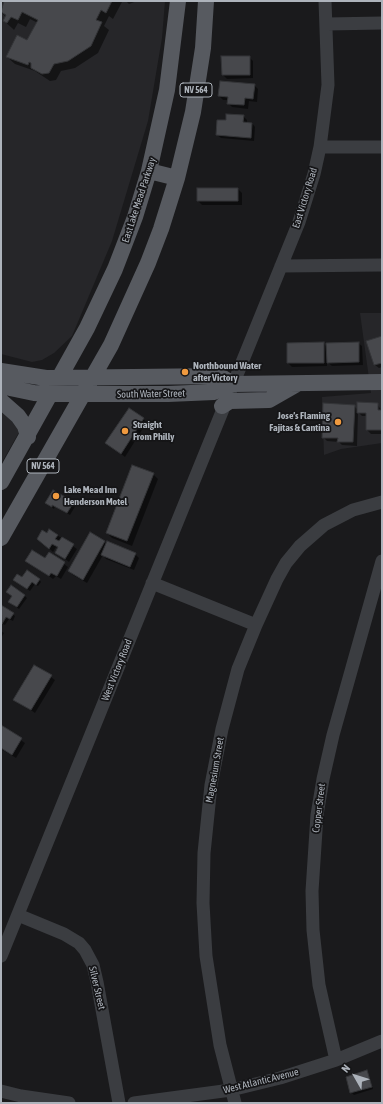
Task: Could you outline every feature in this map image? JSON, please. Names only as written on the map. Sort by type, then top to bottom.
[{"type":"main road","name":"East Lake Mead Parkway","points":[[59,387],[115,269],[135,217],[150,171],[167,90],[178,1]]},
{"type":"main road","name":"NV 564","points":[[1,538],[86,383],[125,317],[161,229],[193,112],[203,48],[206,1]]},
{"type":"main road","points":[[150,171],[176,178]]},
{"type":"main road","points":[[1,371],[30,376],[59,387]]},
{"type":"main road","name":"South Water Street","points":[[59,387],[86,383],[214,392],[233,384],[382,382]]},
{"type":"main road","points":[[222,406],[230,401],[269,400],[298,383]]},
{"type":"main road","points":[[1,386],[34,393],[59,387]]},
{"type":"main road","name":"NV 564","points":[[1,482],[59,387]]},
{"type":"main road","points":[[1,401],[18,416],[25,426],[28,437]]},
{"type":"street","name":"East Victory Road","points":[[233,384],[299,222],[314,174],[320,147],[328,85],[325,1]]},
{"type":"street","points":[[327,24],[382,23]]},
{"type":"street","points":[[320,147],[382,147]]},
{"type":"street","points":[[281,266],[382,265]]},
{"type":"street","name":"West Victory Road","points":[[1,956],[222,406],[233,384]]},
{"type":"street","name":"Magnesium Street","points":[[235,1103],[220,1045],[206,956],[203,903],[204,853],[210,785],[222,729],[238,669],[256,624],[277,578],[286,563],[300,546],[324,525],[353,510],[382,502]]},
{"type":"street","name":"Copper Street","points":[[336,1060],[319,985],[313,930],[312,891],[317,815],[322,779],[333,735],[382,561]]},
{"type":"street","points":[[152,583],[256,624]]},
{"type":"street","name":"Silver Street","points":[[18,915],[64,934],[79,943],[85,950],[93,965],[97,982],[119,1103]]},
{"type":"street","name":"West Atlantic Avenue","points":[[134,1103],[231,1090],[293,1074],[336,1060],[382,1041]]},
{"type":"street","points":[[1,1091],[21,1096],[69,1103]]},
{"type":"shaded area","points":[[1,1],[165,1],[162,38],[148,121],[112,241],[72,336],[54,353],[42,360],[32,362],[1,354]]},
{"type":"shaded area","points":[[360,313],[382,313],[382,443],[341,449],[324,455],[322,397],[371,393]]},
{"type":"shaded area","points":[[1,405],[19,426],[18,434],[1,464]]},
{"type":"building","points":[[4,1],[112,1],[106,13],[101,10],[96,20],[102,22],[91,46],[68,61],[54,64],[49,73],[42,74],[31,68],[31,63],[29,62],[28,65],[6,57],[17,35],[27,40],[38,20],[22,12],[18,20],[11,17],[7,23],[3,21],[6,15],[1,12]]},
{"type":"building","points":[[221,56],[250,56],[250,75],[222,75]]},
{"type":"building","points":[[220,81],[255,84],[253,99],[245,98],[244,105],[227,104],[228,97],[218,96]]},
{"type":"building","points":[[226,114],[244,115],[243,122],[252,123],[251,138],[216,135],[217,120],[226,120]]},
{"type":"building","points":[[197,188],[238,188],[238,201],[197,201]]},
{"type":"building","points":[[382,336],[382,363],[374,365],[366,341]]},
{"type":"building","points":[[324,342],[324,363],[287,363],[287,343]]},
{"type":"building","points":[[359,342],[359,362],[327,363],[326,343]]},
{"type":"building","points":[[357,402],[378,403],[378,410],[382,410],[382,430],[366,430],[366,413],[357,413]]},
{"type":"building","name":"Jose’s Flaming Fajitas & Cantina","points":[[323,403],[355,405],[353,442],[337,442],[338,438],[322,438]]},
{"type":"building","name":"Straight From Philly","points":[[129,408],[144,418],[121,454],[105,443]]},
{"type":"building","points":[[132,465],[154,473],[127,541],[106,533]]},
{"type":"building","name":"Lake Mead Inn Henderson Motel","points":[[53,490],[74,502],[67,513],[45,503]]},
{"type":"building","points":[[49,529],[58,535],[55,539],[59,541],[62,537],[74,544],[65,559],[55,553],[58,547],[52,544],[49,549],[37,539],[42,530],[47,533]]},
{"type":"building","points":[[90,532],[105,541],[83,580],[68,571]]},
{"type":"building","points":[[107,541],[136,553],[130,567],[101,555]]},
{"type":"building","points":[[32,550],[45,558],[49,552],[65,562],[57,576],[51,573],[49,576],[25,561]]},
{"type":"building","points":[[27,570],[40,579],[36,585],[32,582],[27,589],[13,580],[17,574],[22,577]]},
{"type":"building","points":[[11,585],[25,595],[17,607],[8,602],[12,596],[6,592]]},
{"type":"building","points":[[1,605],[14,613],[10,619],[6,617],[2,624]]},
{"type":"building","points":[[34,665],[52,675],[31,710],[13,700]]},
{"type":"building","points":[[1,725],[22,738],[12,755],[1,748]]},
{"type":"building","points":[[367,1070],[372,1087],[350,1093],[346,1077]]},
{"type":"place","name":"Northbound Water after Victory","points":[[185,372]]},
{"type":"place","name":"Jose’s Flaming Fajitas & Cantina","points":[[338,422]]},
{"type":"place","name":"Straight From Philly","points":[[125,431]]},
{"type":"place","name":"Lake Mead Inn Henderson Motel","points":[[56,496]]}]
